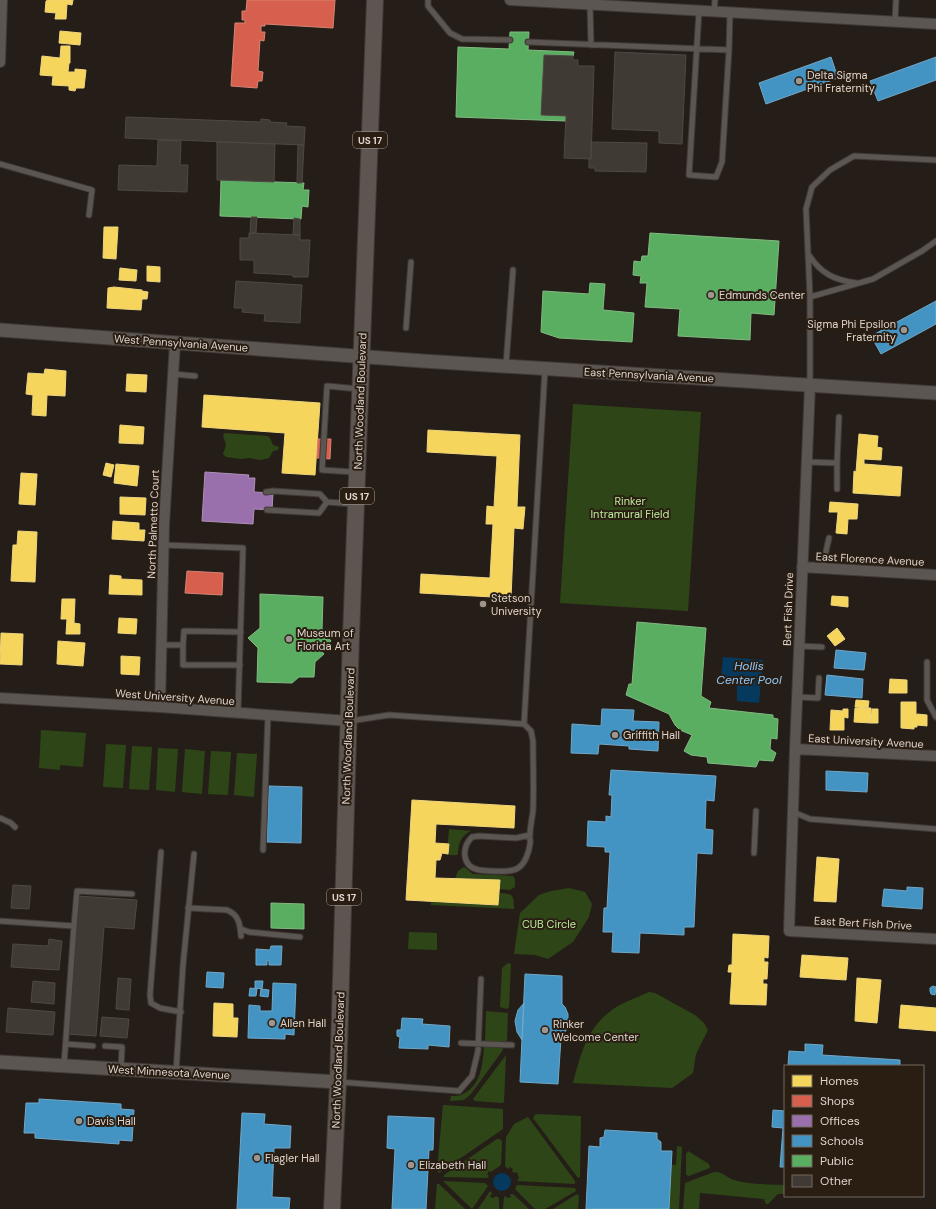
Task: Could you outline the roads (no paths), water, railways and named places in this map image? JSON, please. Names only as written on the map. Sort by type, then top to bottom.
[{"type":"main road","name":"North Woodland Boulevard","points":[[332,1209],[338,1082],[361,355],[375,0]]},
{"type":"street","points":[[0,62],[2,0]]},
{"type":"street","points":[[510,0],[936,24]]},
{"type":"street","name":"West Pennsylvania Avenue","points":[[0,330],[361,355]]},
{"type":"street","name":"North Palmetto Court","points":[[160,707],[164,545],[175,343]]},
{"type":"street","name":"East Pennsylvania Avenue","points":[[361,355],[545,369],[936,393]]},
{"type":"street","name":"Bert Fish Drive","points":[[789,931],[810,385]]},
{"type":"street","name":"East Florence Avenue","points":[[802,567],[936,575]]},
{"type":"street","name":"West University Avenue","points":[[0,698],[160,707],[349,721]]},
{"type":"street","name":"East University Avenue","points":[[795,749],[936,756]]},
{"type":"street","name":"East Bert Fish Drive","points":[[789,931],[936,939]]},
{"type":"street","name":"West Minnesota Avenue","points":[[0,1062],[338,1082]]},
{"type":"lane","points":[[428,0],[428,6],[450,32],[462,38],[510,40]]},
{"type":"lane","points":[[714,12],[715,0]]},
{"type":"lane","points":[[895,22],[896,0]]},
{"type":"lane","points":[[590,5],[591,45]]},
{"type":"lane","points":[[699,11],[690,176],[716,176],[722,162],[730,12]]},
{"type":"lane","points":[[528,42],[729,50]]},
{"type":"lane","points":[[810,385],[810,297],[806,209],[812,187],[830,170],[854,156],[936,160]]},
{"type":"lane","points":[[0,164],[92,190],[89,215]]},
{"type":"lane","points":[[810,297],[873,279],[922,251],[936,241]]},
{"type":"lane","points":[[808,254],[819,268],[834,278],[858,284]]},
{"type":"lane","points":[[406,328],[411,262]]},
{"type":"lane","points":[[506,366],[513,270]]},
{"type":"lane","points":[[524,724],[545,369]]},
{"type":"lane","points":[[173,374],[195,376]]},
{"type":"lane","points":[[358,472],[322,470],[327,386],[360,389]]},
{"type":"lane","points":[[836,489],[839,418]]},
{"type":"lane","points":[[807,462],[838,463]]},
{"type":"lane","points":[[266,492],[273,491],[320,494],[327,502],[356,504]]},
{"type":"lane","points":[[267,510],[319,513],[327,502]]},
{"type":"lane","points":[[822,568],[829,538]]},
{"type":"lane","points":[[164,545],[243,548],[238,713]]},
{"type":"lane","points":[[240,632],[184,631],[183,645],[183,665],[240,665]]},
{"type":"lane","points":[[161,645],[183,645]]},
{"type":"lane","points":[[799,646],[822,647]]},
{"type":"lane","points":[[927,662],[927,700],[936,717]]},
{"type":"lane","points":[[797,697],[818,698],[819,678]]},
{"type":"lane","points":[[349,721],[390,714],[524,724],[531,731],[533,741],[533,812],[530,844],[525,860],[518,868],[512,870],[480,870],[470,866],[465,860],[464,856],[466,845],[472,837],[516,838],[530,835]]},
{"type":"lane","points":[[263,850],[268,715]]},
{"type":"lane","points":[[754,853],[756,811]]},
{"type":"lane","points":[[793,812],[810,819],[936,828]]},
{"type":"lane","points":[[0,818],[11,823],[15,827]]},
{"type":"lane","points":[[161,852],[150,995],[151,1003],[160,1008],[180,1012]]},
{"type":"lane","points":[[176,1072],[188,908],[194,854]]},
{"type":"lane","points":[[64,1066],[76,891],[132,894]]},
{"type":"lane","points":[[188,908],[227,910],[233,913],[240,921],[241,936]]},
{"type":"lane","points":[[0,921],[74,926]]},
{"type":"lane","points":[[240,929],[249,932],[300,937]]},
{"type":"lane","points":[[338,1082],[459,1090],[472,1076],[478,1051],[481,979]]},
{"type":"lane","points":[[461,1043],[512,1045]]},
{"type":"lane","points":[[66,1044],[93,1046]]},
{"type":"lane","points":[[105,1046],[122,1047],[121,1069]]},
{"type":"water","name":"Hollis Center Pool","points":[[723,657],[763,660],[759,703],[737,701],[737,680],[721,679]]},
{"type":"water","points":[[502,1173],[508,1176],[511,1182],[508,1188],[502,1191],[496,1188],[493,1182],[496,1176]]},
{"type":"place","name":"Delta Sigma Phi Fraternity","points":[[799,81]]},
{"type":"place","name":"Edmunds Center","points":[[711,295]]},
{"type":"place","name":"Sigma Phi Epsilon Fraternity","points":[[904,330]]},
{"type":"place","name":"Stetson University","points":[[483,604]]},
{"type":"place","name":"Museum of Florida Art","points":[[289,639]]},
{"type":"place","name":"Griffith Hall","points":[[615,735]]},
{"type":"place","name":"Allen Hall","points":[[272,1023]]},
{"type":"place","name":"Rinker Welcome Center","points":[[545,1030]]},
{"type":"place","name":"Davis Hall","points":[[79,1121]]},
{"type":"place","name":"Flagler Hall","points":[[257,1158]]},
{"type":"place","name":"Elizabeth Hall","points":[[411,1165]]},
{"type":"park label","name":"Rinker Intramural Field","points":[[630,507]]},
{"type":"park label","name":"CUB Circle","points":[[549,924]]}]
